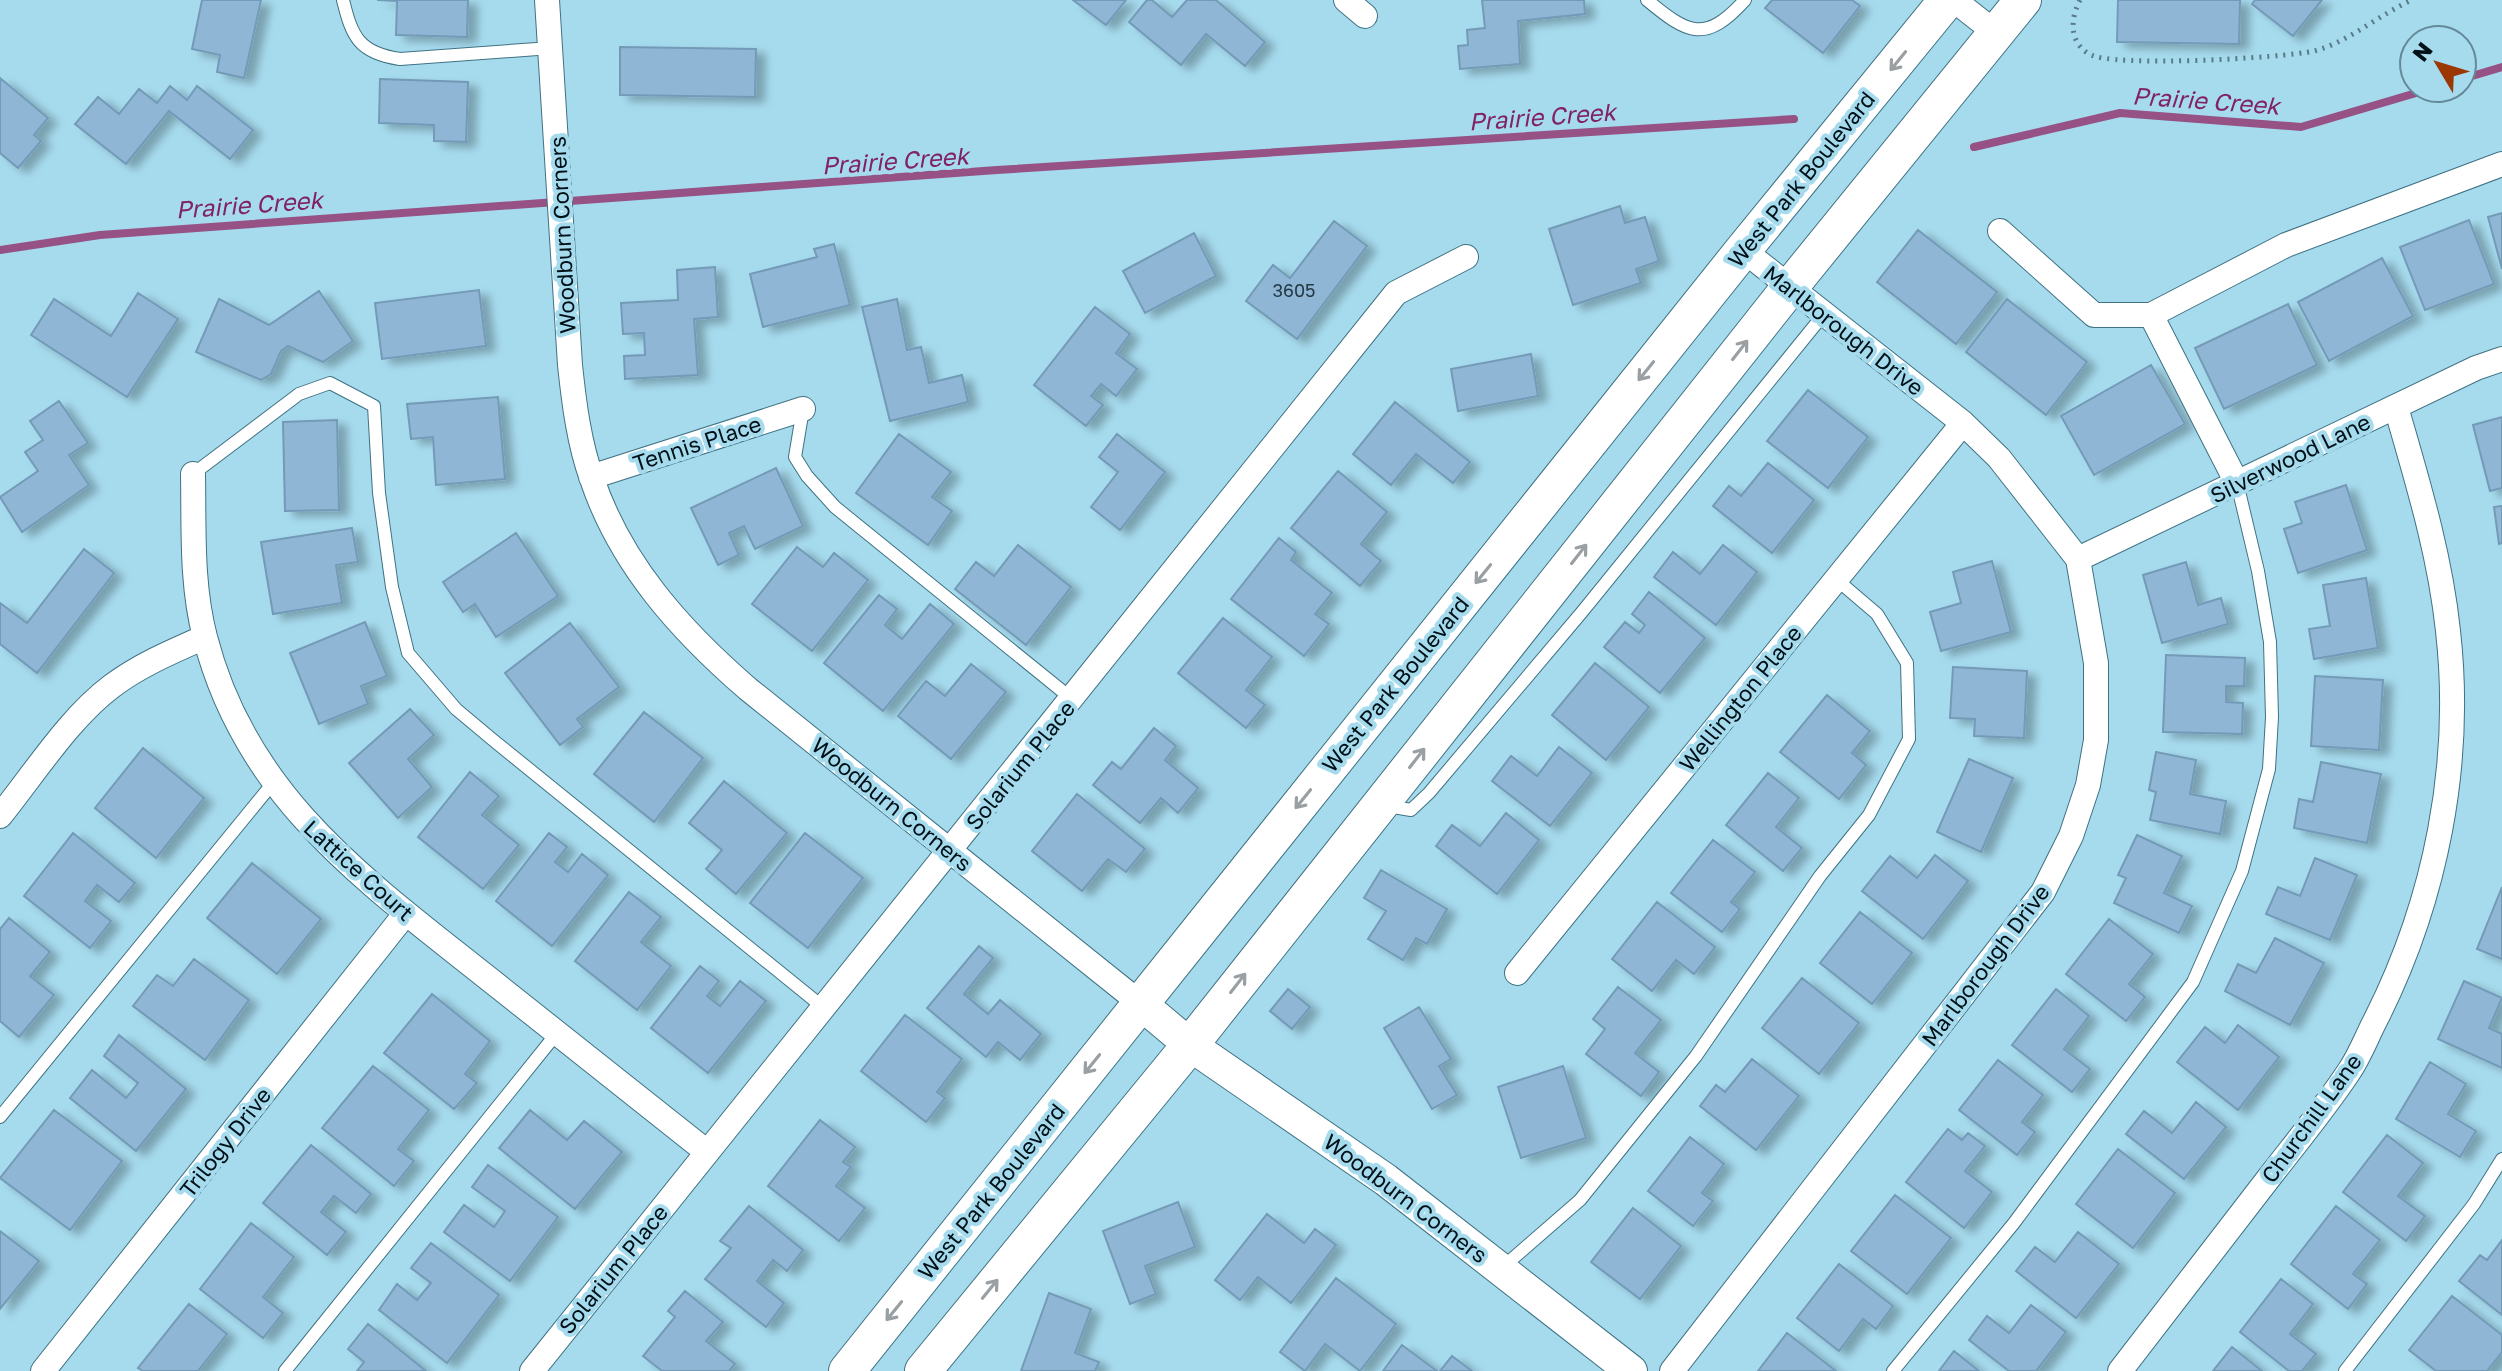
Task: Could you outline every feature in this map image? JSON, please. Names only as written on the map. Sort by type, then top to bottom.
[{"type":"main road","name":"West Park Boulevard","points":[[847,1371],[1743,250],[1947,0]]},
{"type":"main road","points":[[923,1371],[1190,1045],[1790,287],[2023,0]]},
{"type":"street","name":"Woodburn Corners","points":[[547,0],[574,401],[591,477],[604,511],[633,565],[704,650],[748,689],[1190,1045],[1386,1180],[1631,1371]]},
{"type":"street","points":[[1346,0],[1365,16]]},
{"type":"street","points":[[1954,0],[1996,33]]},
{"type":"street","points":[[2000,231],[2094,315],[2151,315],[2286,245],[2502,164]]},
{"type":"street","name":"Marlborough Drive","points":[[1672,1371],[2043,892],[2071,836],[2088,785],[2096,740],[2096,663],[2078,559],[1999,458],[1963,423],[1743,250]]},
{"type":"street","name":"Solarium Place","points":[[532,1371],[1396,293],[1466,257]]},
{"type":"street","points":[[2151,315],[2237,483]]},
{"type":"street","name":"Silverwood Lane","points":[[2078,559],[2476,368],[2502,359]]},
{"type":"street","name":"Churchill Lane","points":[[2120,1371],[2350,1071],[2394,983],[2426,890],[2439,838],[2449,772],[2452,674],[2448,628],[2424,499],[2396,407]]},
{"type":"street","name":"Tennis Place","points":[[591,477],[803,409]]},
{"type":"street","name":"Wellington Place","points":[[1517,973],[1963,423]]},
{"type":"street","name":"Lattice Court","points":[[193,474],[197,592],[205,637],[232,712],[273,783],[337,855],[707,1152]]},
{"type":"street","points":[[0,816],[80,715],[112,686],[148,664],[205,637]]},
{"type":"street","name":"Trilogy Drive","points":[[43,1371],[406,913]]},
{"type":"lane","points":[[343,0],[350,29],[363,46],[379,56],[400,59],[551,48]]},
{"type":"lane","points":[[1647,0],[1671,20],[1692,30],[1715,27],[1745,0]]},
{"type":"lane","points":[[1380,804],[1411,810],[1429,793],[1582,612],[1824,314]]},
{"type":"lane","points":[[193,474],[299,394],[330,383],[374,406],[379,493],[392,587],[408,653],[456,709],[824,1008]]},
{"type":"lane","points":[[803,409],[795,457],[807,476],[835,507],[1072,699]]},
{"type":"lane","points":[[1893,1371],[2014,1223],[2193,982],[2242,871],[2269,769],[2272,717],[2270,642],[2258,571],[2237,483]]},
{"type":"lane","points":[[1501,1269],[1580,1200],[1679,1079],[1820,876],[1869,815],[1909,739],[1907,663],[1877,614],[1836,579]]},
{"type":"lane","points":[[0,1117],[273,783]]},
{"type":"lane","points":[[285,1371],[557,1033]]},
{"type":"lane","points":[[2345,1371],[2474,1204],[2502,1159]]},
{"type":"path","points":[[2080,0],[2074,14],[2076,40],[2088,53],[2115,61],[2174,61],[2313,51],[2342,40],[2412,0]]},
{"type":"building","points":[[202,0],[261,0],[244,78],[217,72],[220,55],[192,49]]},
{"type":"building","points":[[377,0],[468,0],[467,37],[396,35],[397,1]]},
{"type":"building","points":[[1073,0],[1126,0],[1106,25]]},
{"type":"building","points":[[1147,0],[1152,0],[1172,17],[1187,0],[1216,0],[1265,42],[1245,66],[1206,34],[1181,65],[1129,22]]},
{"type":"building","points":[[1482,0],[1584,0],[1585,14],[1518,21],[1520,64],[1460,69],[1458,46],[1468,45],[1467,30],[1485,28]]},
{"type":"building","points":[[1772,0],[1852,0],[1860,6],[1823,53],[1765,8]]},
{"type":"building","points":[[2118,0],[2240,0],[2239,44],[2117,42]]},
{"type":"building","points":[[2255,0],[2322,0],[2293,36],[2252,4]]},
{"type":"building","points":[[620,47],[756,49],[755,97],[620,95]]},
{"type":"building","points":[[0,78],[48,118],[34,135],[41,141],[18,168],[0,153]]},
{"type":"building","points":[[380,79],[468,82],[466,142],[434,141],[434,125],[379,123]]},
{"type":"building","points":[[170,86],[187,100],[197,86],[253,130],[230,159],[169,111],[126,164],[75,124],[98,97],[119,114],[139,89],[157,103]]},
{"type":"building","points":[[1620,206],[1625,223],[1645,217],[1659,261],[1636,269],[1641,283],[1573,305],[1549,229]]},
{"type":"building","points":[[2502,213],[2502,269],[2488,217]]},
{"type":"building","points":[[2469,220],[2494,284],[2425,310],[2400,247]]},
{"type":"building","points":[[1334,221],[1367,246],[1297,339],[1246,301],[1273,265],[1290,278]]},
{"type":"building","points":[[1918,230],[1997,292],[1956,344],[1877,282]]},
{"type":"building","points":[[1194,233],[1216,276],[1145,313],[1123,271]]},
{"type":"building","points":[[834,244],[850,305],[763,327],[750,274],[817,257],[814,249]]},
{"type":"building","points":[[2382,258],[2413,316],[2329,361],[2298,302]]},
{"type":"building","points":[[715,267],[718,317],[694,319],[698,375],[625,379],[624,356],[645,355],[644,333],[623,334],[621,303],[678,300],[677,270]]},
{"type":"building","points":[[479,290],[486,346],[382,359],[375,303]]},
{"type":"building","points":[[319,291],[353,341],[323,362],[288,346],[281,351],[271,374],[261,380],[196,352],[219,299],[269,325]]},
{"type":"building","points":[[138,293],[178,319],[127,397],[31,335],[54,299],[111,336]]},
{"type":"building","points":[[897,299],[907,350],[921,347],[929,383],[962,375],[968,402],[890,421],[862,307]]},
{"type":"building","points":[[2007,299],[2087,362],[2046,415],[1966,352]]},
{"type":"building","points":[[2288,304],[2317,365],[2224,409],[2195,348]]},
{"type":"building","points":[[1095,307],[1130,334],[1116,353],[1137,369],[1116,396],[1101,384],[1091,396],[1103,405],[1086,426],[1034,385]]},
{"type":"building","points":[[1531,354],[1538,396],[1458,411],[1451,369]]},
{"type":"building","points":[[2151,365],[2185,424],[2094,475],[2061,416]]},
{"type":"building","points":[[1808,390],[1868,437],[1828,488],[1767,441]]},
{"type":"building","points":[[498,397],[505,479],[436,485],[433,437],[411,439],[407,404]]},
{"type":"building","points":[[59,401],[88,443],[69,455],[89,485],[22,532],[0,497],[38,471],[25,452],[43,440],[30,421]]},
{"type":"building","points":[[1395,402],[1470,462],[1453,483],[1416,454],[1391,485],[1353,454]]},
{"type":"building","points":[[2502,417],[2502,488],[2490,491],[2473,425]]},
{"type":"building","points":[[337,420],[339,510],[285,511],[283,422]]},
{"type":"building","points":[[899,434],[951,472],[932,497],[952,511],[928,545],[856,493]]},
{"type":"building","points":[[1117,434],[1165,472],[1120,530],[1091,507],[1118,472],[1099,457]]},
{"type":"building","points":[[1768,463],[1814,500],[1772,553],[1713,506],[1729,486],[1741,496]]},
{"type":"building","points":[[776,468],[803,526],[755,549],[744,526],[729,533],[739,555],[718,565],[691,508]]},
{"type":"building","points":[[1338,471],[1387,512],[1361,544],[1381,561],[1360,586],[1291,528]]},
{"type":"building","points":[[2346,485],[2367,550],[2298,573],[2284,529],[2302,523],[2295,502]]},
{"type":"building","points":[[2502,506],[2502,543],[2499,544],[2494,507]]},
{"type":"building","points":[[352,528],[358,562],[336,565],[342,603],[273,614],[261,542]]},
{"type":"building","points":[[516,533],[558,596],[496,637],[475,604],[463,612],[443,582]]},
{"type":"building","points":[[1279,538],[1296,552],[1291,560],[1332,593],[1315,614],[1329,624],[1304,656],[1231,599]]},
{"type":"building","points":[[1018,545],[1071,587],[1026,645],[955,589],[976,562],[994,576]]},
{"type":"building","points":[[1723,545],[1757,572],[1716,625],[1654,577],[1673,552],[1700,574]]},
{"type":"building","points":[[797,547],[823,567],[834,553],[868,580],[812,651],[752,604]]},
{"type":"building","points":[[84,549],[114,573],[37,673],[0,644],[0,603],[27,623]]},
{"type":"building","points":[[1992,561],[2011,632],[1941,651],[1930,612],[1961,603],[1953,572]]},
{"type":"building","points":[[2186,562],[2198,605],[2221,598],[2228,624],[2162,643],[2143,575]]},
{"type":"building","points":[[2366,578],[2378,648],[2314,659],[2309,629],[2330,626],[2323,585]]},
{"type":"building","points":[[1649,592],[1705,638],[1660,693],[1604,647],[1625,622],[1639,633],[1645,625],[1632,614]]},
{"type":"building","points":[[879,595],[897,609],[885,625],[902,639],[930,604],[954,624],[883,711],[824,663]]},
{"type":"building","points":[[1223,618],[1272,657],[1246,690],[1265,705],[1246,728],[1178,673]]},
{"type":"building","points":[[365,622],[387,676],[361,686],[368,704],[319,724],[290,653]]},
{"type":"building","points":[[570,623],[619,687],[577,719],[583,727],[560,745],[505,673]]},
{"type":"building","points":[[2166,655],[2245,658],[2244,686],[2226,686],[2226,702],[2243,703],[2242,734],[2163,732]]},
{"type":"building","points":[[1595,663],[1649,707],[1606,760],[1552,715]]},
{"type":"building","points":[[971,664],[1006,692],[951,759],[898,716],[926,681],[945,696]]},
{"type":"building","points":[[1953,667],[2027,671],[2024,738],[1974,736],[1975,719],[1950,718]]},
{"type":"building","points":[[2315,676],[2383,680],[2379,750],[2311,746]]},
{"type":"building","points":[[1827,695],[1870,731],[1852,753],[1866,765],[1839,799],[1780,752]]},
{"type":"building","points":[[410,709],[434,735],[408,759],[432,787],[398,818],[349,763]]},
{"type":"building","points":[[644,712],[703,758],[654,822],[594,774]]},
{"type":"building","points":[[1154,728],[1176,746],[1165,760],[1198,788],[1178,813],[1161,798],[1140,823],[1093,785],[1112,762],[1121,769]]},
{"type":"building","points":[[1559,747],[1592,773],[1550,826],[1492,781],[1511,756],[1537,776]]},
{"type":"building","points":[[143,748],[204,798],[156,858],[95,808]]},
{"type":"building","points":[[2156,752],[2196,760],[2190,794],[2226,801],[2220,834],[2150,820],[2156,792],[2149,790]]},
{"type":"building","points":[[1969,759],[2013,778],[1981,852],[1937,832]]},
{"type":"building","points":[[2321,762],[2381,774],[2367,843],[2294,828],[2299,799],[2313,802]]},
{"type":"building","points":[[470,772],[499,796],[482,815],[519,845],[483,889],[418,837]]},
{"type":"building","points":[[1768,773],[1799,798],[1776,827],[1802,848],[1783,871],[1726,825]]},
{"type":"building","points":[[724,781],[787,833],[736,894],[706,869],[722,850],[689,823]]},
{"type":"building","points":[[1077,794],[1145,849],[1126,872],[1108,859],[1082,891],[1032,851]]},
{"type":"building","points":[[1506,813],[1539,840],[1497,894],[1436,846],[1452,825],[1480,846]]},
{"type":"building","points":[[73,833],[135,883],[119,902],[97,885],[85,901],[111,921],[90,948],[24,896]]},
{"type":"building","points":[[549,833],[567,847],[555,862],[568,872],[582,854],[608,875],[552,946],[496,901]]},
{"type":"building","points":[[805,833],[863,878],[808,948],[750,903]]},
{"type":"building","points":[[2137,835],[2182,856],[2164,893],[2192,906],[2179,933],[2114,903],[2126,878],[2118,875]]},
{"type":"building","points":[[1713,840],[1755,872],[1731,902],[1740,909],[1722,932],[1671,893]]},
{"type":"building","points":[[1935,855],[1968,881],[1923,939],[1862,891],[1890,856],[1917,878]]},
{"type":"building","points":[[2315,858],[2357,875],[2330,940],[2266,914],[2278,887],[2300,896]]},
{"type":"building","points":[[252,863],[321,919],[277,974],[207,918]]},
{"type":"building","points":[[1381,870],[1447,909],[1427,944],[1416,938],[1403,960],[1368,939],[1386,911],[1364,898]]},
{"type":"building","points":[[2502,887],[2502,959],[2477,949]]},
{"type":"building","points":[[629,892],[661,917],[641,942],[671,966],[637,1010],[575,961]]},
{"type":"building","points":[[1657,902],[1715,947],[1694,974],[1676,960],[1652,991],[1612,959]]},
{"type":"building","points":[[1860,912],[1912,953],[1872,1004],[1820,963]]},
{"type":"building","points":[[9,918],[50,952],[30,976],[54,995],[19,1037],[0,1021],[0,929]]},
{"type":"building","points":[[2109,919],[2153,954],[2129,984],[2145,997],[2126,1021],[2066,974]]},
{"type":"building","points":[[2275,938],[2324,963],[2290,1025],[2225,991],[2238,964],[2256,973]]},
{"type":"building","points":[[979,946],[993,958],[964,994],[988,1014],[1000,1000],[1041,1034],[1020,1060],[998,1042],[986,1057],[927,1008]]},
{"type":"building","points":[[194,959],[249,1000],[205,1060],[133,1006],[157,975],[173,986]]},
{"type":"building","points":[[700,966],[719,981],[707,996],[720,1006],[740,981],[766,1001],[708,1073],[651,1028]]},
{"type":"building","points":[[1802,978],[1859,1023],[1819,1074],[1762,1028]]},
{"type":"building","points":[[2464,981],[2502,998],[2489,1028],[2502,1034],[2502,1068],[2438,1039]]},
{"type":"building","points":[[1618,987],[1661,1020],[1635,1053],[1659,1072],[1641,1096],[1586,1054],[1605,1029],[1593,1019]]},
{"type":"building","points":[[1288,989],[1310,1007],[1292,1029],[1270,1011]]},
{"type":"building","points":[[2056,989],[2089,1016],[2064,1049],[2090,1069],[2072,1092],[2012,1045]]},
{"type":"building","points":[[432,994],[490,1041],[465,1074],[477,1083],[454,1109],[384,1053]]},
{"type":"building","points":[[1419,1007],[1451,1059],[1439,1066],[1457,1095],[1432,1109],[1384,1028]]},
{"type":"building","points":[[905,1015],[962,1059],[937,1092],[945,1098],[926,1122],[861,1071]]},
{"type":"building","points":[[2238,1025],[2279,1057],[2238,1110],[2177,1062],[2205,1027],[2225,1043]]},
{"type":"building","points":[[119,1035],[186,1089],[136,1151],[70,1098],[92,1070],[126,1098],[138,1083],[104,1056]]},
{"type":"building","points":[[1752,1059],[1799,1096],[1756,1150],[1700,1106],[1716,1085],[1725,1092]]},
{"type":"building","points":[[1998,1060],[2043,1095],[2022,1122],[2035,1132],[2017,1155],[1959,1110]]},
{"type":"building","points":[[2430,1062],[2466,1084],[2448,1114],[2476,1131],[2460,1157],[2396,1119]]},
{"type":"building","points":[[373,1066],[429,1110],[398,1149],[414,1161],[394,1186],[322,1128]]},
{"type":"building","points":[[1563,1066],[1586,1138],[1521,1158],[1498,1087]]},
{"type":"building","points":[[2196,1102],[2226,1127],[2184,1179],[2126,1134],[2144,1111],[2172,1133]]},
{"type":"building","points":[[54,1110],[122,1161],[70,1230],[0,1178]]},
{"type":"building","points":[[530,1110],[567,1140],[584,1121],[622,1152],[575,1209],[499,1148]]},
{"type":"building","points":[[820,1120],[855,1147],[843,1162],[851,1167],[836,1186],[865,1208],[839,1241],[768,1186]]},
{"type":"building","points":[[1948,1129],[1962,1140],[1968,1133],[1985,1146],[1965,1171],[1992,1192],[1964,1228],[1906,1182]]},
{"type":"building","points":[[2387,1135],[2423,1163],[2398,1196],[2425,1216],[2406,1241],[2343,1192]]},
{"type":"building","points":[[1690,1137],[1724,1164],[1702,1193],[1713,1201],[1693,1226],[1648,1191]]},
{"type":"building","points":[[311,1145],[371,1194],[356,1213],[334,1196],[321,1212],[346,1232],[327,1255],[263,1203]]},
{"type":"building","points":[[2118,1149],[2175,1193],[2133,1248],[2076,1204]]},
{"type":"building","points":[[488,1165],[558,1217],[510,1281],[444,1232],[464,1205],[494,1227],[505,1211],[472,1187]]},
{"type":"building","points":[[1895,1195],[1951,1238],[1907,1294],[1851,1251]]},
{"type":"building","points":[[1178,1202],[1195,1247],[1145,1266],[1156,1294],[1130,1304],[1103,1231]]},
{"type":"building","points":[[749,1206],[803,1250],[787,1271],[773,1260],[757,1281],[784,1303],[766,1327],[705,1279],[731,1248],[720,1241]]},
{"type":"building","points":[[2336,1206],[2380,1240],[2353,1274],[2367,1284],[2348,1309],[2291,1264]]},
{"type":"building","points":[[1633,1208],[1681,1246],[1640,1299],[1591,1262]]},
{"type":"building","points":[[1267,1214],[1304,1243],[1315,1229],[1336,1245],[1291,1303],[1258,1277],[1240,1300],[1215,1280]]},
{"type":"building","points":[[251,1223],[294,1257],[263,1297],[283,1313],[263,1338],[200,1289]]},
{"type":"building","points":[[0,1231],[39,1261],[0,1309]]},
{"type":"building","points":[[2078,1232],[2119,1264],[2076,1318],[2016,1271],[2035,1247],[2055,1262]]},
{"type":"building","points":[[2502,1240],[2502,1315],[2459,1281],[2480,1255],[2487,1260]]},
{"type":"building","points":[[431,1243],[499,1295],[447,1363],[379,1310],[397,1284],[417,1300],[431,1283],[411,1268]]},
{"type":"building","points":[[1839,1264],[1893,1306],[1876,1329],[1863,1319],[1839,1351],[1797,1318]]},
{"type":"building","points":[[1336,1278],[1396,1324],[1360,1371],[1325,1344],[1305,1371],[1280,1352]]},
{"type":"building","points":[[2281,1279],[2313,1304],[2290,1334],[2316,1354],[2302,1371],[2289,1371],[2240,1332]]},
{"type":"building","points":[[685,1291],[723,1322],[706,1341],[735,1364],[729,1371],[662,1371],[643,1356],[675,1317],[668,1311]]},
{"type":"building","points":[[1049,1293],[1091,1309],[1075,1353],[1099,1362],[1095,1371],[1021,1371]]},
{"type":"building","points":[[2452,1296],[2502,1335],[2502,1352],[2487,1371],[2436,1371],[2409,1350]]},
{"type":"building","points":[[189,1304],[227,1334],[198,1371],[143,1371],[138,1368]]},
{"type":"building","points":[[2031,1305],[2066,1332],[2036,1371],[2009,1371],[1969,1340],[1987,1316],[2009,1333]]},
{"type":"building","points":[[368,1324],[426,1371],[357,1371],[364,1362],[348,1349]]},
{"type":"building","points":[[1787,1333],[1836,1371],[1758,1371]]},
{"type":"building","points":[[1402,1345],[1437,1371],[1383,1371]]},
{"type":"building","points":[[2232,1347],[2262,1371],[2213,1371]]},
{"type":"building","points":[[1954,1351],[1979,1371],[1939,1371]]},
{"type":"building","points":[[1452,1356],[1472,1371],[1440,1371]]},
{"type":"waterway","name":"Prairie Creek","points":[[2478,74],[2502,67]]},
{"type":"waterway","name":"Prairie Creek","points":[[1974,147],[2120,113],[2301,127],[2398,98]]},
{"type":"waterway","name":"Prairie Creek","points":[[0,250],[100,235],[997,170],[1794,119]]}]
